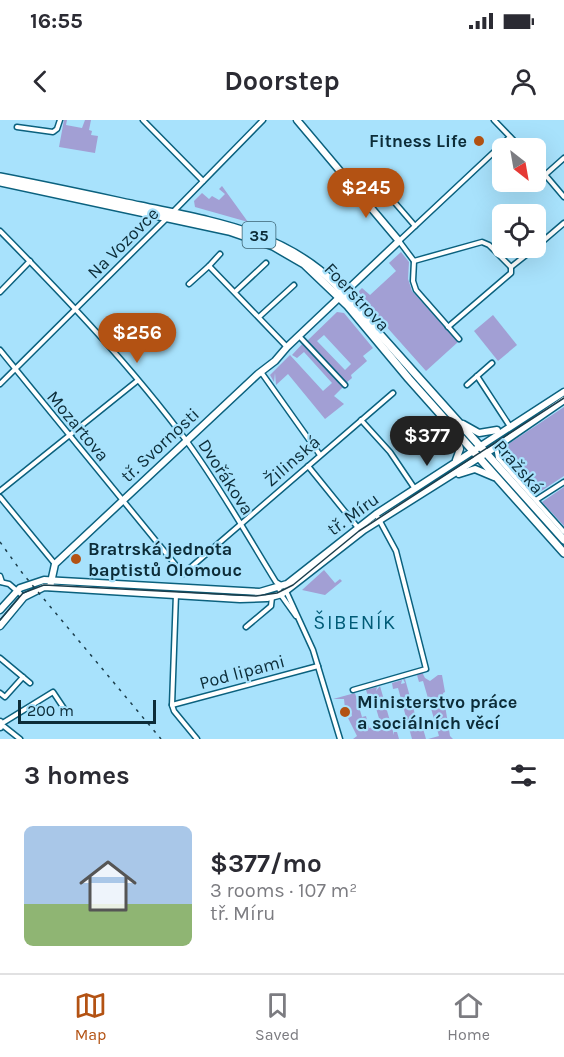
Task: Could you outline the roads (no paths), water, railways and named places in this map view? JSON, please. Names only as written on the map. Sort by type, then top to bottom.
[{"type":"main road","points":[[297,120],[399,241]]},
{"type":"main road","name":"Foerstrova","points":[[0,177],[170,215],[239,233],[273,246],[304,264],[342,295],[456,418],[478,450]]},
{"type":"main road","name":"Foerstrova","points":[[0,182],[170,215]]},
{"type":"main road","name":"tř. Svornosti","points":[[50,583],[55,564],[275,361],[287,346],[399,241]]},
{"type":"main road","name":"Foerstrova","points":[[342,295],[447,421],[478,450]]},
{"type":"main road","name":"tř. Míru","points":[[378,517],[422,494],[509,425],[564,392]]},
{"type":"main road","name":"tř. Míru","points":[[281,589],[415,489],[478,450],[496,447],[564,400]]},
{"type":"main road","points":[[456,418],[479,433],[489,433],[509,425]]},
{"type":"main road","points":[[447,421],[460,445],[459,455],[453,464]]},
{"type":"main road","name":"Pražská","points":[[478,450],[502,484],[564,553]]},
{"type":"main road","name":"Pražská","points":[[478,450],[564,540]]},
{"type":"main road","points":[[422,494],[470,469],[487,473],[502,484]]},
{"type":"main road","points":[[0,610],[17,591],[33,582],[260,592],[281,589]]},
{"type":"main road","points":[[0,626],[24,597],[50,583],[231,598],[272,597],[281,589]]},
{"type":"street","points":[[17,127],[53,132],[57,129],[60,120]]},
{"type":"street","points":[[143,120],[203,181]]},
{"type":"street","name":"Na Vozovce","points":[[0,384],[263,120]]},
{"type":"street","points":[[496,120],[510,137]]},
{"type":"street","name":"tř. Svornosti","points":[[399,241],[510,137]]},
{"type":"street","points":[[546,174],[564,158]]},
{"type":"street","points":[[546,176],[564,197]]},
{"type":"street","points":[[377,182],[415,226]]},
{"type":"street","points":[[546,238],[564,224]]},
{"type":"street","name":"Dvořákova","points":[[0,231],[76,308],[137,381],[186,441],[242,524],[301,621],[318,666],[340,739]]},
{"type":"street","points":[[399,241],[414,261],[415,288],[459,339]]},
{"type":"street","points":[[414,261],[482,242],[489,245],[510,267],[511,273],[448,327]]},
{"type":"street","points":[[189,284],[220,254]]},
{"type":"street","points":[[510,267],[521,258]]},
{"type":"street","points":[[0,291],[30,261]]},
{"type":"street","points":[[234,292],[266,263]]},
{"type":"street","points":[[209,266],[287,346]]},
{"type":"street","points":[[259,317],[294,285]]},
{"type":"street","points":[[299,336],[345,385]]},
{"type":"street","name":"Mozartova","points":[[0,350],[183,574]]},
{"type":"street","points":[[468,385],[492,363]]},
{"type":"street","points":[[261,372],[320,455]]},
{"type":"street","points":[[477,376],[509,425]]},
{"type":"street","points":[[0,491],[137,381]]},
{"type":"street","name":"Žilinská","points":[[183,574],[393,393]]},
{"type":"street","points":[[362,422],[390,452],[415,489]]},
{"type":"street","name":"Pražská","points":[[496,447],[498,458],[564,532]]},
{"type":"street","points":[[308,466],[359,530]]},
{"type":"street","points":[[536,500],[564,482]]},
{"type":"street","points":[[0,497],[55,564]]},
{"type":"street","points":[[353,690],[426,669],[396,551],[378,517]]},
{"type":"street","points":[[0,576],[1,582],[24,597]]},
{"type":"street","points":[[176,594],[172,705],[174,711],[198,739]]},
{"type":"street","points":[[246,627],[271,606],[272,597]]},
{"type":"street","points":[[0,658],[30,683]]},
{"type":"street","name":"Pod lipami","points":[[172,705],[318,666]]},
{"type":"street","points":[[0,693],[5,697],[23,677]]},
{"type":"street","points":[[20,739],[0,724],[53,692],[65,710]]},
{"type":"tram line","points":[[0,620],[23,593],[44,585],[256,596],[277,593],[293,585],[359,531],[564,398]]},
{"type":"railway","points":[[0,542],[23,574],[161,739]]},
{"type":"place","name":"Fitness Life","points":[[479,141]]},
{"type":"place","name":"Bratrská jednota baptistů Olomouc","points":[[76,559]]},
{"type":"place","name":"Ministerstvo práce a sociálních věcí","points":[[345,712]]},
{"type":"district","name":"ŠIBENÍK","points":[[355,622]]}]
